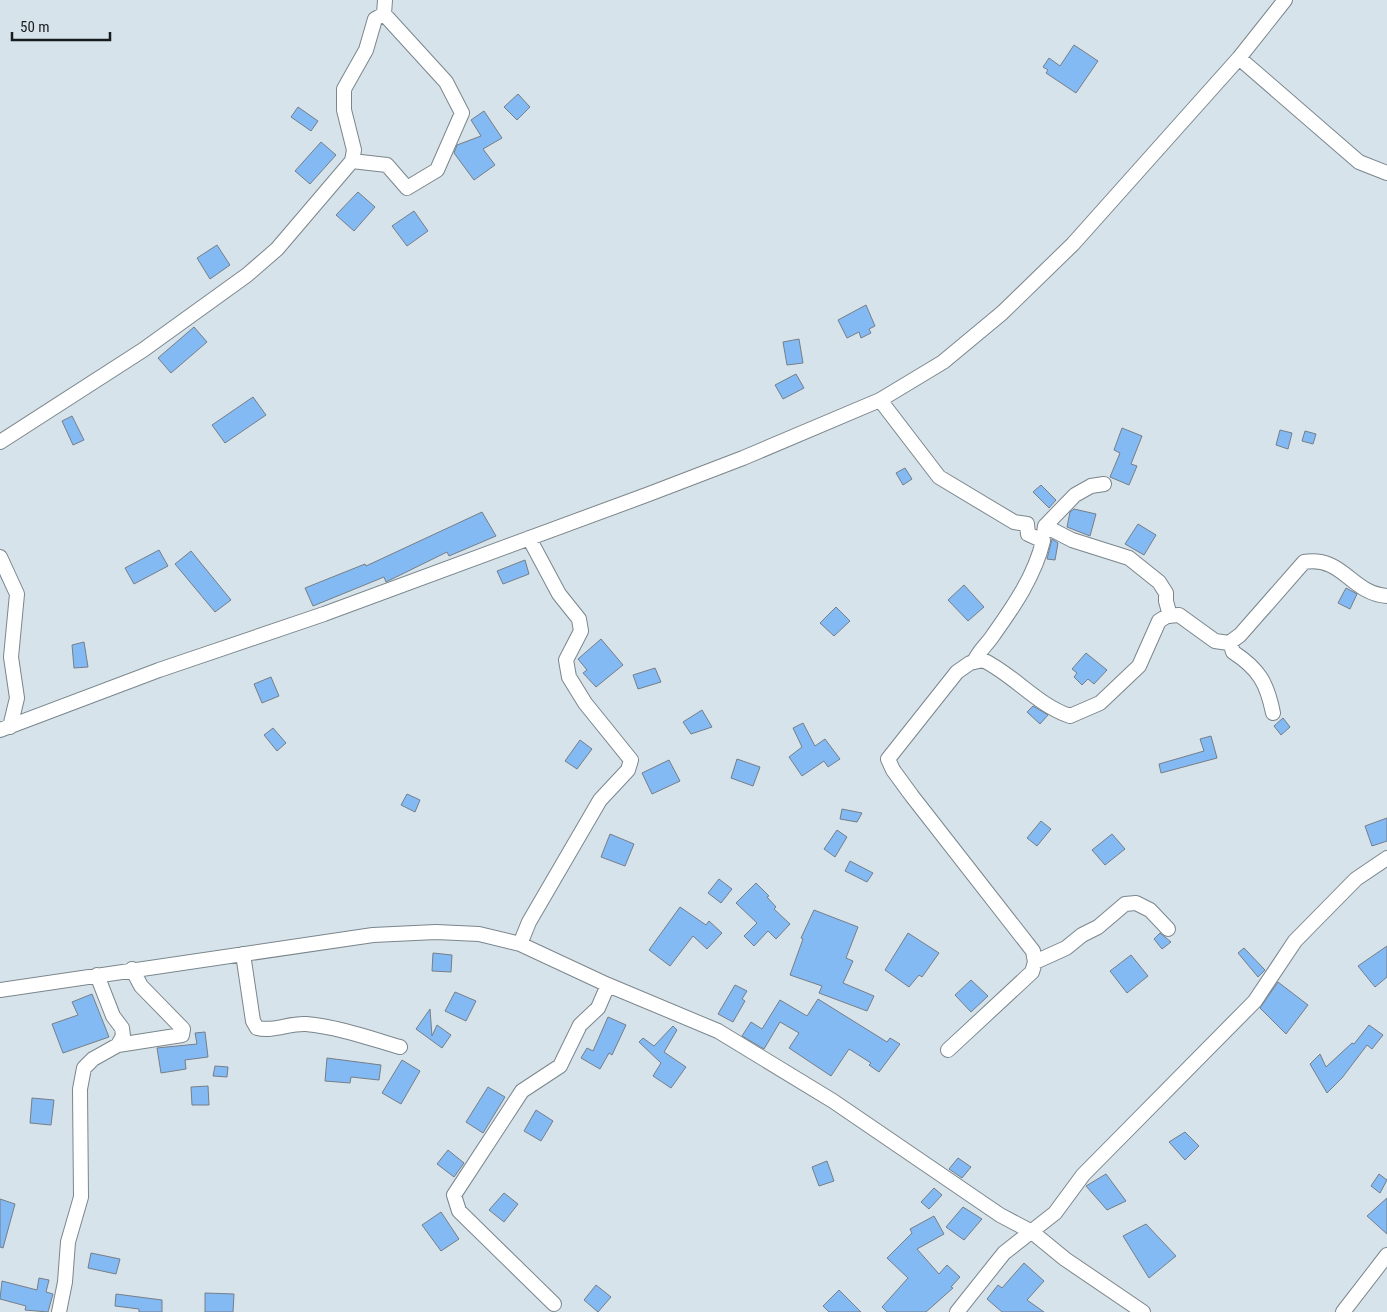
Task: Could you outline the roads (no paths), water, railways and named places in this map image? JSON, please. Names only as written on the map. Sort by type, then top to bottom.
[{"type":"street","points":[[5,729],[160,670],[324,614],[743,458],[880,400],[942,362],[1002,313],[1074,244],[1239,58],[1285,0]]},
{"type":"street","points":[[0,442],[143,350],[247,275],[277,249],[352,161],[354,150],[344,110],[344,89],[366,50],[375,18],[384,7],[446,82],[462,113],[437,170],[408,188],[387,165],[352,161]]},
{"type":"street","points":[[1239,58],[1359,162],[1387,172]]},
{"type":"street","points":[[880,400],[939,477],[1014,522],[1027,524],[1028,534],[1044,541]]},
{"type":"street","points":[[974,662],[978,650],[993,636],[1036,566],[1044,541],[1045,526],[1075,495],[1091,486],[1104,484]]},
{"type":"street","points":[[1045,526],[1072,540],[1129,558],[1159,582],[1166,593],[1170,616]]},
{"type":"street","points":[[520,944],[529,922],[600,800],[628,770],[630,760],[585,703],[569,677],[566,660],[581,631],[579,619],[559,594],[529,538]]},
{"type":"street","points":[[0,557],[18,594],[11,657],[17,698],[5,729]]},
{"type":"street","points":[[948,1050],[1032,972],[1035,962],[1032,951],[912,796],[893,770],[888,759],[957,672],[974,662],[983,660],[1000,668],[1047,705],[1070,716],[1100,703],[1139,666],[1159,621],[1170,616],[1179,615],[1215,641],[1230,642],[1240,635],[1304,562],[1316,560],[1331,563],[1365,591],[1387,596]]},
{"type":"street","points":[[1230,642],[1233,652],[1253,666],[1269,691],[1273,713]]},
{"type":"street","points":[[956,1312],[1004,1253],[1055,1213],[1083,1175],[1255,1001],[1295,941],[1356,879],[1387,858]]},
{"type":"street","points":[[1035,962],[1066,948],[1082,935],[1098,928],[1125,904],[1136,903],[1150,910],[1168,929]]},
{"type":"street","points":[[0,990],[132,969],[373,935],[436,932],[479,934],[520,944],[608,985],[726,1036],[833,1101],[1000,1215],[1032,1232],[1065,1259],[1143,1312]]},
{"type":"street","points":[[243,954],[253,1022],[257,1028],[267,1030],[304,1024],[345,1031],[400,1048]]},
{"type":"street","points":[[59,1312],[65,1282],[68,1242],[81,1197],[80,1088],[84,1068],[93,1060],[118,1045],[182,1035],[183,1029],[142,986],[132,969]]},
{"type":"street","points":[[97,975],[113,1016],[122,1028],[123,1036],[118,1045]]},
{"type":"street","points":[[554,1304],[459,1211],[454,1195],[522,1091],[560,1066],[580,1025],[598,1008],[608,985]]},
{"type":"street","points":[[1343,1312],[1387,1255]]}]
